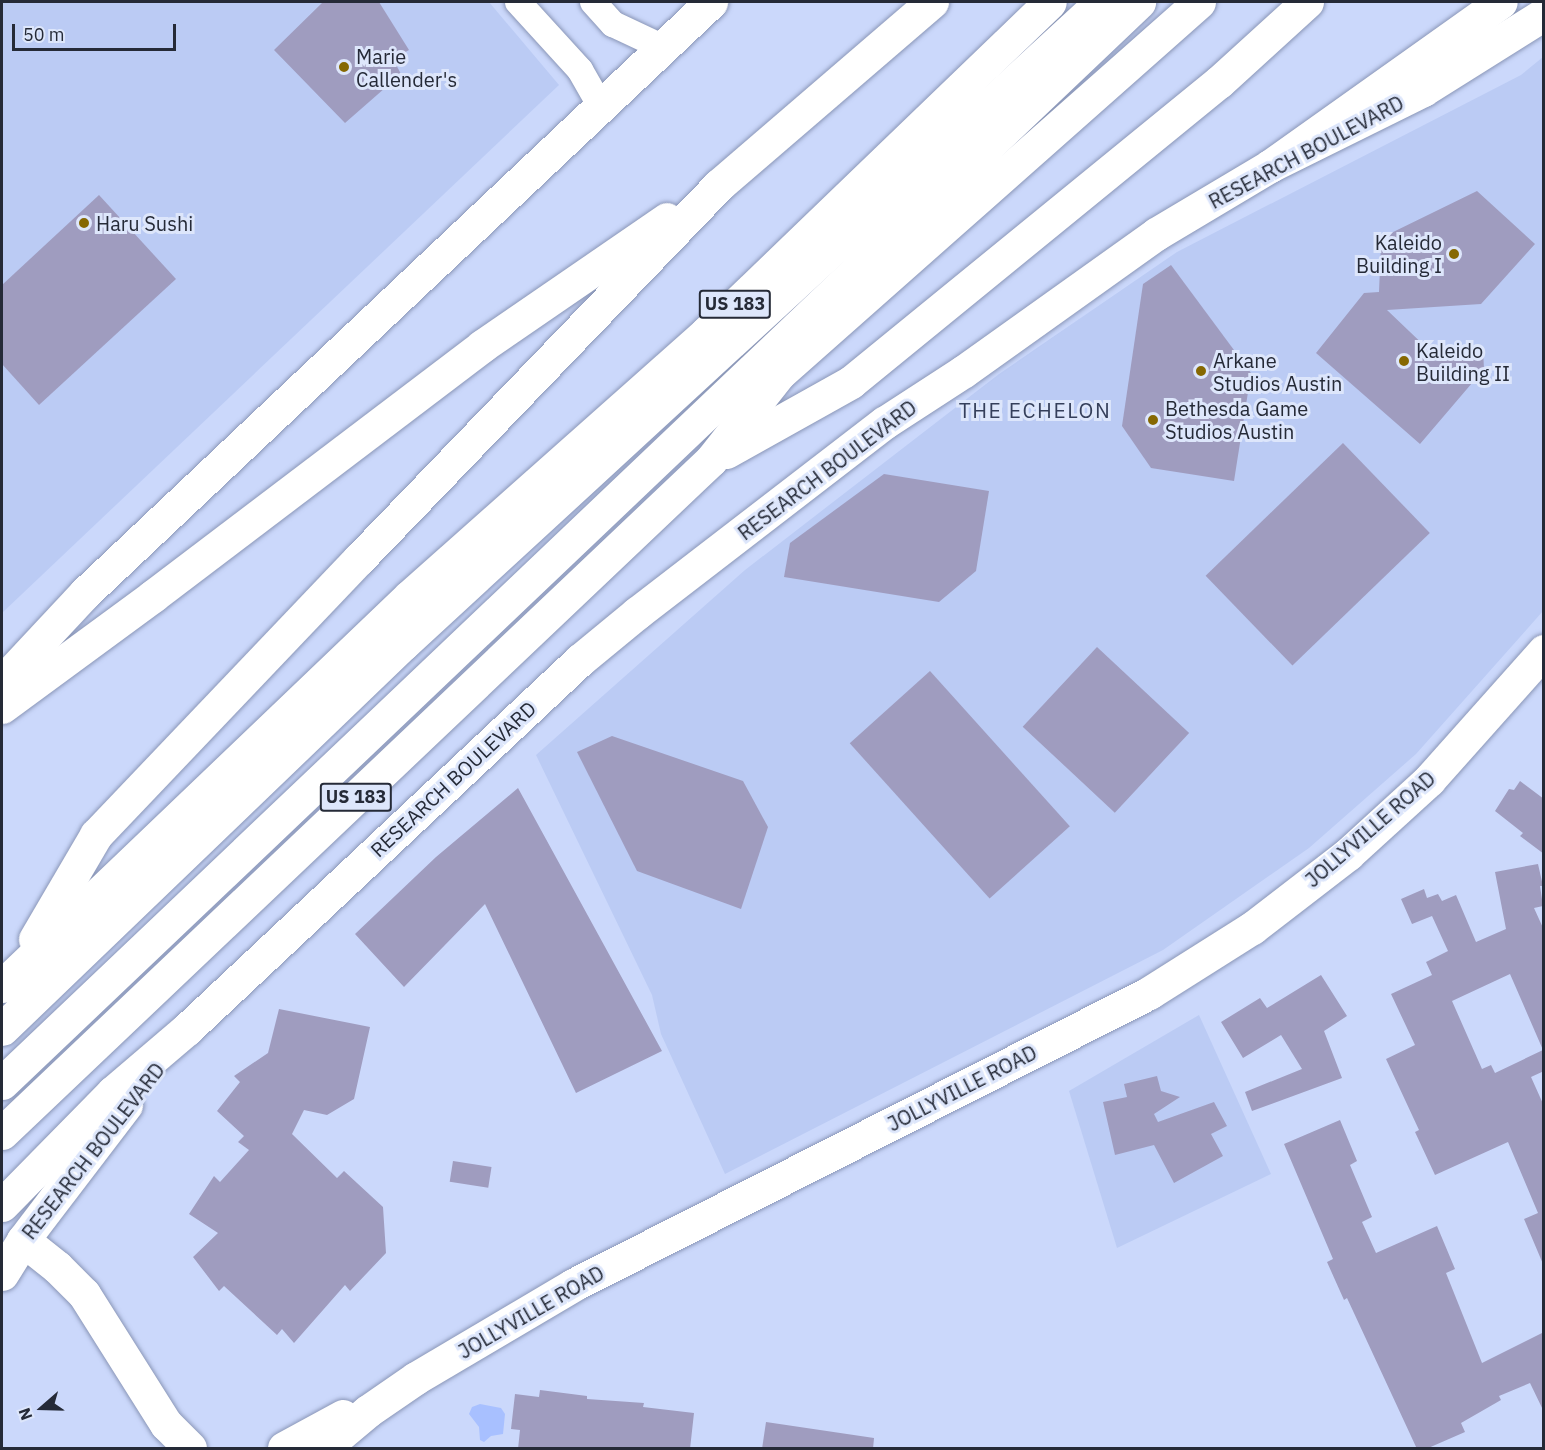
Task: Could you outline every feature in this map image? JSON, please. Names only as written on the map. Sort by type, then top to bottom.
[{"type":"main road","points":[[2,682],[85,593],[711,2]]},
{"type":"main road","points":[[9,979],[96,835],[719,185],[932,2]]},
{"type":"main road","name":"US 183","points":[[9,979],[410,597],[706,333],[1050,2]]},
{"type":"main road","name":"US 183","points":[[2,1133],[711,460],[779,374],[1199,2]]},
{"type":"main road","points":[[711,460],[851,382],[1219,82],[1307,2]]},
{"type":"main road","points":[[1270,166],[1501,2]]},
{"type":"main road","points":[[2,1029],[404,644],[1128,3]]},
{"type":"main road","points":[[2,1083],[1128,3]]},
{"type":"main road","name":"RESEARCH BOULEVARD","points":[[2,1205],[113,1092],[187,1029],[580,660],[637,613],[884,423],[964,371],[1156,234],[1270,166],[1423,90],[1544,14]]},
{"type":"main road","points":[[2,707],[163,589],[482,346],[719,185]]},
{"type":"main road","name":"JOLLYVILLE ROAD","points":[[324,1449],[368,1411],[416,1378],[573,1285],[1145,995],[1252,928],[1348,854],[1429,780],[1544,651]]},
{"type":"main road","name":"RESEARCH BOULEVARD","points":[[2,1274],[23,1240],[92,1148],[187,1029]]},
{"type":"main road","points":[[23,1240],[57,1267],[84,1294],[166,1424],[190,1448]]},
{"type":"main road","points":[[284,1449],[346,1414],[368,1411]]},
{"type":"street","points":[[518,2],[580,70],[600,105]]},
{"type":"street","points":[[593,2],[613,24],[662,47]]},
{"type":"shaded area","points":[[2,2],[489,2],[559,85],[2,613]]},
{"type":"shaded area","points":[[1543,57],[1543,611],[1416,754],[1309,848],[1163,950],[725,1174],[661,1034],[652,995],[536,755],[745,570],[999,374],[1177,252],[1521,75]]},
{"type":"shaded area","points":[[1199,1015],[1271,1174],[1117,1248],[1069,1091]]},
{"type":"shaded area","points":[[480,1404],[501,1408],[505,1414],[503,1434],[491,1436],[484,1442],[480,1440],[479,1427],[469,1414],[472,1407]]},
{"type":"building","name":"Marie Callender's","points":[[323,2],[379,2],[409,50],[393,59],[401,74],[345,123],[274,50]]},
{"type":"building","points":[[1477,191],[1535,244],[1481,304],[1387,310],[1431,352],[1483,349],[1484,369],[1420,444],[1316,353],[1364,293],[1379,292],[1381,244],[1387,235]]},
{"type":"building","points":[[99,195],[176,279],[39,405],[2,364],[2,285]]},
{"type":"building","points":[[1171,265],[1251,373],[1234,481],[1151,468],[1122,426],[1143,284]]},
{"type":"building","points":[[1343,443],[1430,533],[1292,666],[1206,576]]},
{"type":"building","points":[[884,474],[989,491],[976,571],[939,602],[784,577],[790,543]]},
{"type":"building","points":[[1097,647],[1189,733],[1115,813],[1023,727]]},
{"type":"building","points":[[930,671],[1070,826],[990,899],[850,743]]},
{"type":"building","points":[[612,736],[743,781],[768,827],[741,909],[637,871],[577,752]]},
{"type":"building","points":[[1520,781],[1544,799],[1544,854],[1520,836],[1523,833],[1495,811],[1509,789],[1514,790]]},
{"type":"building","points":[[518,788],[662,1051],[576,1093],[485,904],[404,987],[355,934],[436,857]]},
{"type":"building","points":[[1538,864],[1543,886],[1540,886],[1543,906],[1534,908],[1544,930],[1544,1071],[1531,1077],[1544,1106],[1543,1264],[1524,1219],[1538,1213],[1508,1142],[1435,1175],[1415,1132],[1419,1130],[1386,1059],[1415,1045],[1391,994],[1432,975],[1426,962],[1448,951],[1432,916],[1412,924],[1401,899],[1424,889],[1427,898],[1438,894],[1442,901],[1456,895],[1476,942],[1506,929],[1495,872]],"holes":[[[1510,974],[1543,1050],[1495,1073],[1491,1065],[1482,1069],[1452,1001]]]},
{"type":"building","points":[[1321,975],[1347,1016],[1324,1031],[1342,1078],[1252,1111],[1245,1092],[1302,1069],[1281,1035],[1243,1058],[1221,1022],[1260,998],[1267,1008]]},
{"type":"building","points":[[279,1009],[370,1027],[354,1099],[327,1115],[304,1110],[292,1134],[337,1178],[344,1171],[383,1207],[386,1253],[350,1291],[345,1285],[294,1343],[282,1329],[277,1335],[224,1286],[219,1291],[193,1257],[218,1233],[189,1214],[214,1176],[220,1182],[249,1150],[238,1142],[244,1136],[217,1111],[240,1082],[234,1076],[268,1053]]},
{"type":"building","points":[[1157,1076],[1161,1091],[1180,1097],[1154,1114],[1158,1122],[1214,1102],[1227,1126],[1211,1134],[1223,1156],[1174,1183],[1154,1145],[1115,1155],[1103,1102],[1127,1097],[1124,1084]]},
{"type":"building","points":[[1340,1120],[1357,1161],[1350,1165],[1372,1217],[1362,1222],[1376,1253],[1437,1226],[1455,1269],[1446,1273],[1482,1363],[1544,1332],[1544,1412],[1530,1383],[1499,1396],[1501,1400],[1461,1423],[1465,1432],[1426,1449],[1417,1449],[1347,1298],[1344,1300],[1327,1262],[1333,1259],[1284,1144]]},
{"type":"building","points":[[453,1161],[492,1167],[488,1188],[450,1182]]},
{"type":"building","points":[[540,1390],[587,1396],[587,1399],[644,1403],[643,1407],[694,1413],[690,1449],[518,1449],[520,1430],[511,1429],[515,1394],[539,1397]]},
{"type":"building","points":[[766,1422],[874,1438],[873,1449],[762,1449]]},
{"type":"place","name":"Marie Callender's","points":[[344,67]]},
{"type":"place","name":"Haru Sushi","points":[[84,223]]},
{"type":"place","name":"Kaleido Building I","points":[[1454,254]]},
{"type":"place","name":"Kaleido Building II","points":[[1404,361]]},
{"type":"place","name":"Arkane Studios Austin","points":[[1201,371]]},
{"type":"place","name":"Bethesda Game Studios Austin","points":[[1153,420]]},
{"type":"district","name":"THE ECHELON","points":[[1035,410]]}]
